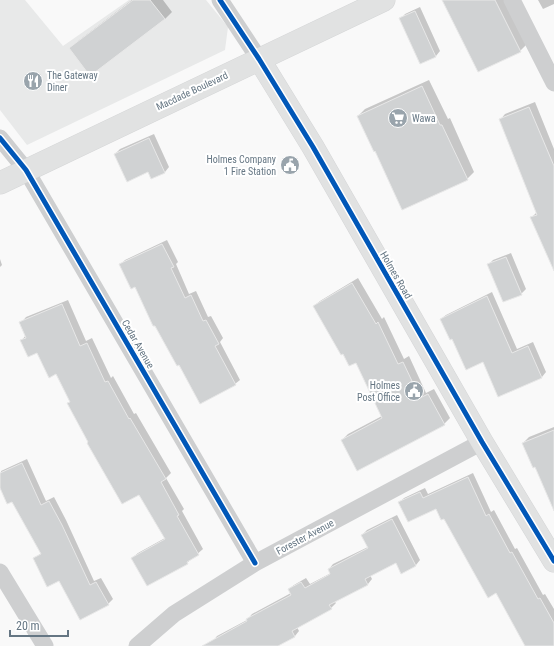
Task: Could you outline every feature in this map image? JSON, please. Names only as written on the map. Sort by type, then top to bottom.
[{"type":"street","name":"Holmes Road","points":[[220,0],[259,59],[313,147],[482,442],[554,561]]},
{"type":"street","name":"Macdade Boulevard","points":[[0,183],[384,0]]},
{"type":"street","points":[[512,0],[554,83]]},
{"type":"street","name":"Cedar Avenue","points":[[0,138],[26,170],[256,563]]},
{"type":"street","name":"Forester Avenue","points":[[137,646],[174,614],[256,563],[482,442]]},
{"type":"street","points":[[0,572],[45,646]]},
{"type":"shaded area","points":[[0,0],[25,0],[63,46],[129,0],[206,0],[228,27],[225,50],[27,145],[0,110]]},
{"type":"building","points":[[133,0],[150,0],[165,19],[90,76],[69,48]]},
{"type":"building","points":[[442,0],[495,0],[521,52],[478,72]]},
{"type":"building","points":[[415,11],[436,57],[420,64],[399,18]]},
{"type":"building","points":[[422,86],[468,180],[402,210],[357,116]]},
{"type":"building","points":[[529,107],[554,166],[554,271],[530,217],[537,215],[499,119]]},
{"type":"building","points":[[149,138],[165,173],[151,179],[148,172],[127,182],[114,154]]},
{"type":"building","points":[[162,244],[174,267],[171,268],[185,298],[191,295],[203,321],[206,320],[219,344],[215,346],[236,385],[200,404],[179,365],[177,366],[155,326],[153,326],[135,287],[131,289],[119,264]]},
{"type":"building","points":[[506,257],[522,295],[503,302],[487,264]]},
{"type":"building","points":[[352,283],[376,324],[378,322],[398,364],[403,362],[420,398],[428,394],[445,425],[357,471],[341,440],[382,418],[356,363],[349,366],[343,354],[341,355],[313,306]]},
{"type":"building","points":[[487,296],[512,353],[528,346],[542,378],[498,397],[483,362],[466,370],[452,339],[450,340],[440,319]]},
{"type":"building","points":[[62,304],[80,346],[87,343],[105,382],[108,381],[129,419],[130,418],[166,479],[161,482],[179,515],[177,516],[199,555],[187,562],[188,564],[147,586],[131,558],[165,539],[139,495],[122,504],[87,443],[88,442],[67,403],[70,402],[56,374],[49,378],[37,353],[28,357],[20,340],[26,338],[19,322]]},
{"type":"building","points":[[554,430],[554,511],[535,467],[533,468],[522,443]]},
{"type":"building","points":[[22,463],[41,505],[49,501],[90,585],[96,582],[109,605],[80,620],[59,581],[47,587],[33,558],[41,554],[12,502],[7,504],[0,488],[0,473]]},
{"type":"building","points":[[468,477],[486,516],[489,514],[510,553],[512,552],[538,599],[540,598],[554,623],[554,646],[525,646],[496,593],[488,598],[444,519],[441,520],[436,509],[408,522],[398,502],[420,492],[423,498]]},
{"type":"building","points":[[392,519],[416,566],[401,574],[396,563],[365,579],[368,585],[329,605],[332,609],[292,631],[295,637],[278,646],[202,646],[247,621],[246,619],[291,595],[288,589],[301,582],[305,588],[330,574],[328,569],[368,548],[361,535]]},
{"type":"cycle path","points":[[220,0],[259,59],[313,147],[482,442],[554,561]]},
{"type":"cycle path","points":[[0,138],[26,170],[255,563]]},
{"type":"place","name":"The Gateway Diner","points":[[33,81]]},
{"type":"place","name":"Wawa","points":[[398,118]]},
{"type":"place","name":"Holmes Company 1 Fire Station","points":[[290,165]]},
{"type":"place","name":"Holmes Post Office","points":[[414,391]]}]
